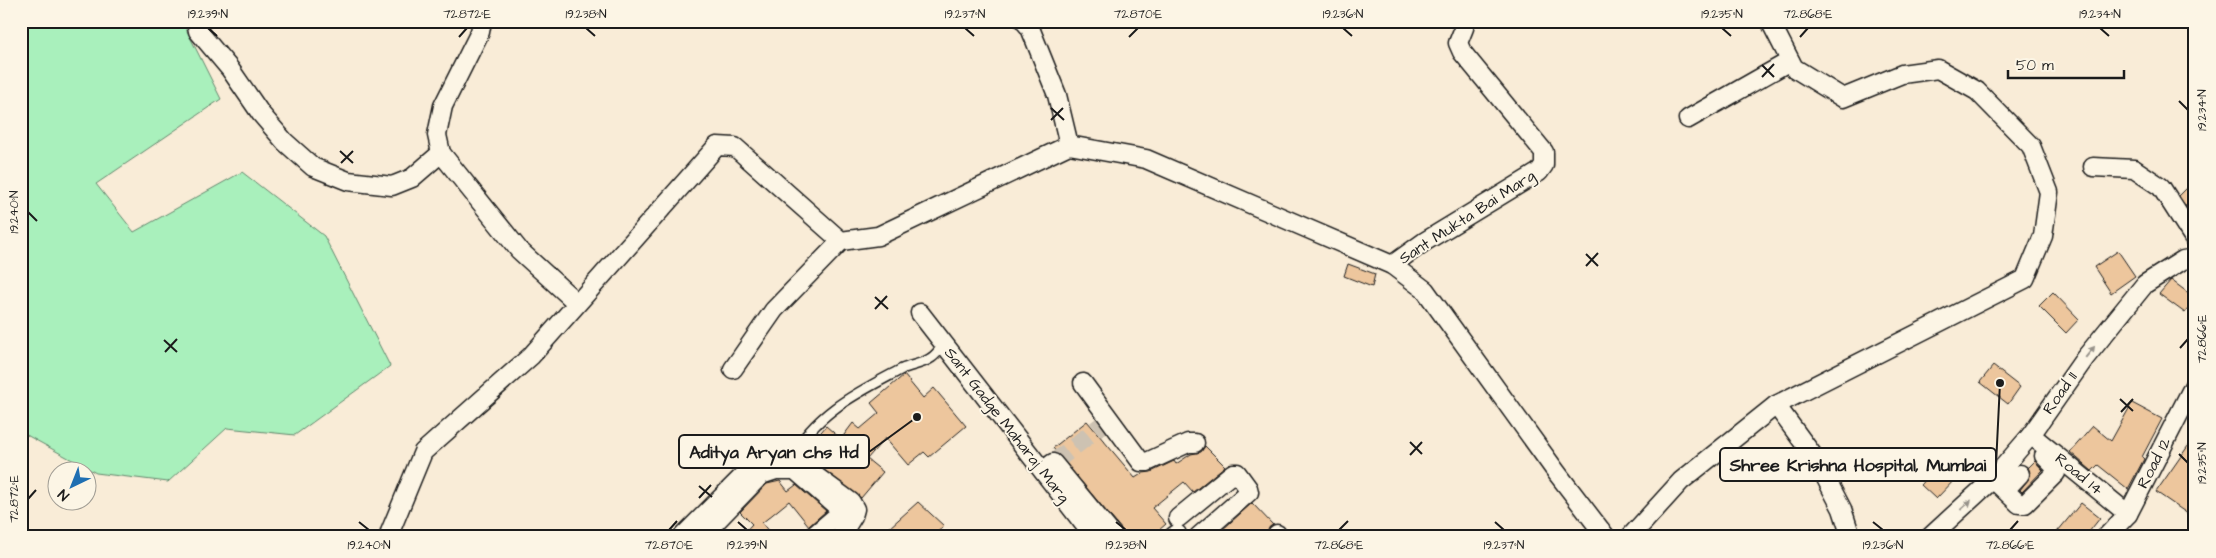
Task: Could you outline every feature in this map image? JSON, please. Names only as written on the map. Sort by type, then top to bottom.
[{"type":"street","points":[[196,21],[198,31],[230,69],[260,114],[285,142],[314,167],[348,181],[392,186],[412,178],[441,154]]},
{"type":"street","points":[[482,21],[480,32],[443,106],[437,135],[441,154],[519,250],[578,303]]},
{"type":"street","points":[[1024,21],[1030,28],[1057,95],[1069,145]]},
{"type":"street","name":"Sant Mukta Bai Marg","points":[[1392,265],[1424,242],[1539,172],[1544,165],[1544,152],[1462,52],[1458,43],[1464,28],[1460,21]]},
{"type":"street","points":[[1630,537],[1682,481],[1776,405],[2025,279],[2043,236],[2049,192],[2031,146],[1977,91],[1938,69],[1902,74],[1843,98],[1794,68],[1770,21]]},
{"type":"street","points":[[1688,119],[1790,61]]},
{"type":"street","points":[[733,369],[774,310],[841,241],[878,236],[1069,145],[1146,159],[1392,265],[1426,290],[1557,473],[1606,537]]},
{"type":"street","points":[[392,537],[390,532],[423,452],[531,356],[717,146],[735,147],[841,241]]},
{"type":"street","points":[[2093,167],[2134,169],[2161,187],[2195,240]]},
{"type":"street","name":"Road 11","points":[[1935,535],[1999,484],[2031,434],[2085,358],[2145,284],[2183,260],[2195,258]]},
{"type":"street","name":"Sant Gadge Maharaj Marg","points":[[920,313],[1094,537]]},
{"type":"street","points":[[1083,382],[1106,421],[1143,463],[1188,443],[1195,443]]},
{"type":"street","name":"Road 12","points":[[2106,537],[2128,514],[2195,383]]},
{"type":"street","points":[[1776,405],[1818,461],[1842,509],[1851,537]]},
{"type":"street","name":"Road 14","points":[[2031,434],[2128,514]]},
{"type":"street","points":[[2020,474],[1999,484],[2019,504],[2025,504],[2056,473],[2056,468],[2044,456]]},
{"type":"street","points":[[695,533],[729,498],[751,468],[781,457],[791,458],[851,502],[855,509],[853,516],[840,537]]},
{"type":"street","points":[[1043,471],[1053,463],[1114,537]]},
{"type":"street","points":[[729,498],[767,472],[795,470],[841,510],[839,514],[812,537]]},
{"type":"lane","points":[[791,458],[801,440],[823,416],[869,386],[931,358],[944,344]]},
{"type":"green space","points":[[21,21],[182,21],[221,99],[96,184],[134,232],[242,172],[324,236],[390,366],[295,435],[227,428],[168,482],[98,473],[98,460],[72,460],[21,432]]},
{"type":"building","points":[[2195,180],[2195,220],[2179,196]]},
{"type":"building","points":[[2118,251],[2135,276],[2111,293],[2094,267]]},
{"type":"building","points":[[1348,264],[1375,274],[1372,287],[1344,276]]},
{"type":"building","points":[[2171,280],[2195,298],[2185,313],[2159,294]]},
{"type":"building","points":[[2053,292],[2079,319],[2066,333],[2039,306]]},
{"type":"building","points":[[1993,366],[2020,387],[2008,404],[1980,382]]},
{"type":"building","points":[[904,375],[923,398],[934,388],[966,426],[929,457],[924,452],[908,465],[885,438],[867,459],[883,472],[861,498],[803,454],[826,426],[841,439],[853,423],[860,429],[879,413],[871,403]]},
{"type":"building","points":[[2132,403],[2162,419],[2128,489],[2098,465],[2092,471],[2070,452],[2093,426],[2111,441]]},
{"type":"building","points":[[1087,421],[1135,478],[1174,461],[1176,464],[1191,454],[1201,452],[1205,446],[1225,466],[1193,492],[1184,482],[1152,508],[1166,524],[1151,537],[1124,537],[1122,530],[1053,448]]},
{"type":"building","points":[[2195,436],[2195,504],[2188,514],[2156,492]]},
{"type":"building","points":[[1943,460],[1959,475],[1936,499],[1921,485]]},
{"type":"building","points":[[2035,461],[2043,470],[2022,492],[2020,490],[2030,477],[2028,468]]},
{"type":"building","points":[[780,481],[788,491],[796,485],[826,511],[809,526],[789,501],[762,523],[773,537],[740,537],[752,524],[740,512],[767,484]]},
{"type":"building","points":[[918,502],[944,526],[932,537],[879,537]]},
{"type":"building","points":[[1252,503],[1273,525],[1266,535],[1264,537],[1225,537],[1221,531]]},
{"type":"building","points":[[2081,503],[2100,518],[2085,537],[2053,537]]},
{"type":"tunnel","points":[[1053,463],[1103,424]]},
{"type":"place","name":"Shree Krishna Hospital, Mumbai","points":[[2000,383]]},
{"type":"place","name":"Aditya Aryan chs ltd","points":[[917,417]]}]
